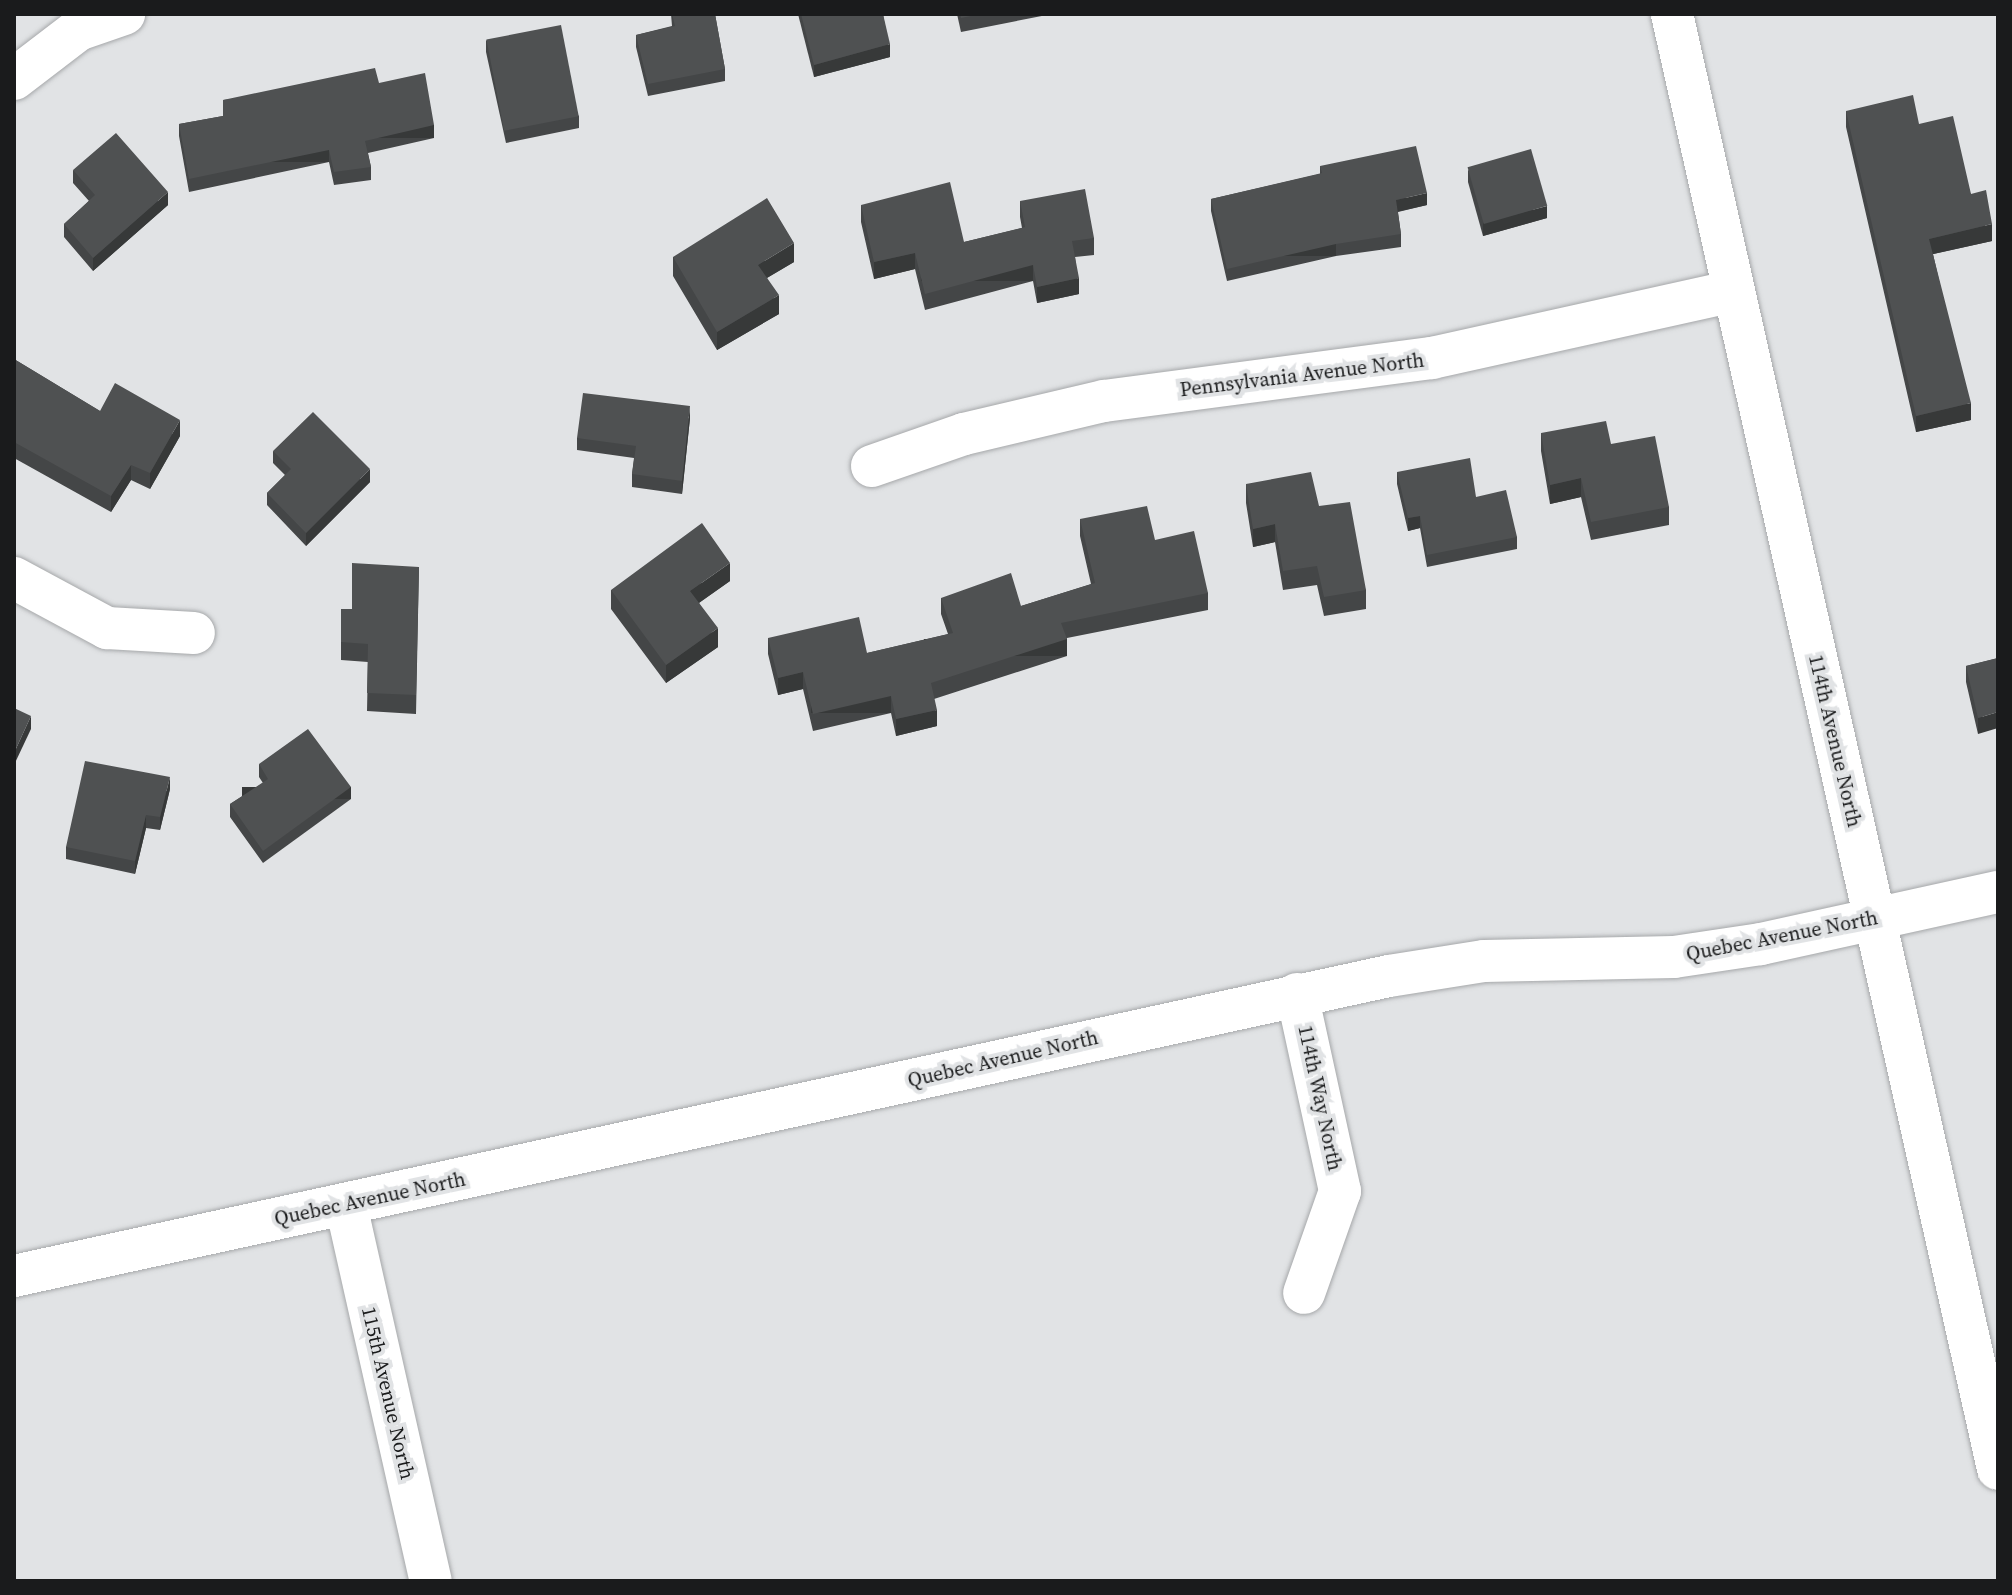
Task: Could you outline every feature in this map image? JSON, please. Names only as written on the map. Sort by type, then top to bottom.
[{"type":"street","name":"114th Avenue North","points":[[1672,14],[1998,1469]]},
{"type":"street","points":[[14,79],[78,30],[109,16]]},
{"type":"street","name":"Pennsylvania Avenue North","points":[[872,466],[964,434],[1104,401],[1432,358],[1734,291]]},
{"type":"street","points":[[14,578],[107,628],[194,633]]},
{"type":"street","name":"Quebec Avenue North","points":[[14,1276],[1297,994],[1484,961],[1674,957],[1761,944],[1998,892]]},
{"type":"street","name":"114th Way North","points":[[1297,994],[1340,1191],[1304,1293]]},
{"type":"street","name":"115th Avenue North","points":[[346,1205],[431,1581]]},
{"type":"building","points":[[672,14],[715,14],[725,69],[648,84],[636,35],[675,26]]},
{"type":"building","points":[[801,14],[883,14],[890,44],[814,65]]},
{"type":"building","points":[[960,14],[981,14],[961,18]]},
{"type":"building","points":[[561,25],[579,116],[504,131],[486,40]]},
{"type":"building","points":[[375,68],[379,83],[425,73],[434,125],[365,141],[371,167],[334,172],[329,150],[189,179],[179,124],[223,116],[223,100]]},
{"type":"building","points":[[1913,95],[1919,124],[1953,116],[1971,194],[1986,190],[1992,224],[1929,239],[1971,403],[1916,416],[1846,111]]},
{"type":"building","points":[[116,133],[168,192],[93,258],[64,224],[95,195],[73,170]]},
{"type":"building","points":[[1416,146],[1427,193],[1396,200],[1401,234],[1336,244],[1227,269],[1211,199],[1322,173],[1320,166]]},
{"type":"building","points":[[1531,149],[1547,206],[1484,224],[1468,167]]},
{"type":"building","points":[[950,182],[964,242],[1025,227],[1020,201],[1085,189],[1094,238],[1072,241],[1079,278],[1037,287],[1033,265],[925,294],[915,253],[874,262],[861,205]]},
{"type":"building","points":[[767,198],[794,243],[758,265],[779,295],[717,332],[673,257]]},
{"type":"building","points":[[14,359],[100,411],[115,383],[180,420],[150,473],[131,465],[111,496],[14,442]]},
{"type":"building","points":[[583,393],[690,406],[682,481],[632,474],[636,446],[577,438]]},
{"type":"building","points":[[313,412],[370,469],[306,533],[267,493],[291,469],[273,451]]},
{"type":"building","points":[[1606,421],[1611,444],[1655,436],[1669,507],[1591,522],[1581,478],[1550,485],[1541,433]]},
{"type":"building","points":[[1470,458],[1476,497],[1506,490],[1517,537],[1427,555],[1420,516],[1408,518],[1397,472]]},
{"type":"building","points":[[1311,472],[1319,506],[1350,502],[1366,590],[1324,597],[1317,566],[1283,571],[1275,524],[1253,529],[1246,484]]},
{"type":"building","points":[[1147,506],[1155,540],[1194,531],[1208,593],[1061,623],[1067,639],[931,683],[937,710],[896,719],[891,696],[813,714],[803,672],[778,678],[768,638],[859,617],[867,653],[953,633],[941,598],[1011,573],[1021,606],[1095,583],[1080,519]]},
{"type":"building","points":[[702,523],[730,563],[690,591],[718,628],[666,665],[611,590]]},
{"type":"building","points":[[352,563],[419,567],[416,695],[367,693],[368,644],[341,642],[341,609],[352,609]]},
{"type":"building","points":[[1998,658],[1998,712],[1978,718],[1966,666]]},
{"type":"building","points":[[14,708],[31,716],[14,753]]},
{"type":"building","points":[[308,729],[351,787],[263,851],[230,804],[268,779],[259,764]]},
{"type":"building","points":[[85,761],[170,777],[160,817],[146,815],[135,861],[66,847]]}]
